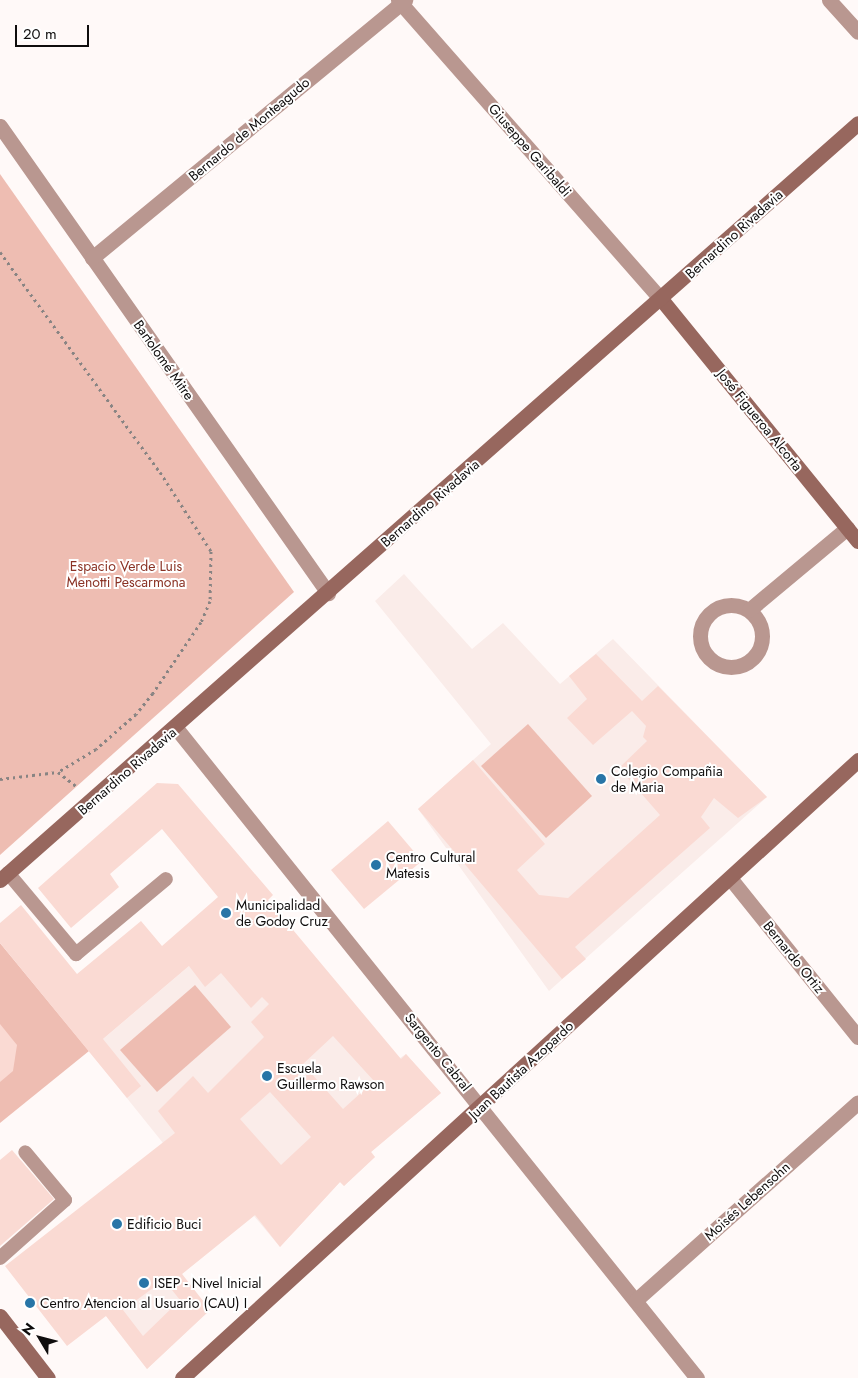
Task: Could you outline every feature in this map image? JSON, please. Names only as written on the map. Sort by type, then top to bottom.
[{"type":"street","points":[[829,0],[858,32]]},
{"type":"street","name":"Bernardo de Monteagudo","points":[[92,258],[401,1]]},
{"type":"street","name":"Giuseppe Garibaldi","points":[[401,1],[661,299]]},
{"type":"street","name":"Bernardino Rivadavia","points":[[4,876],[176,728],[858,123]]},
{"type":"street","name":"Bartolomé Mitre","points":[[0,126],[328,593]]},
{"type":"street","name":"José Figueroa Alcorta","points":[[661,299],[858,541]]},
{"type":"street","points":[[749,610],[847,528]]},
{"type":"street","points":[[730,605],[749,610],[761,626],[755,655],[738,666],[709,657],[701,629],[711,612],[730,605]]},
{"type":"street","name":"Sargento Cabral","points":[[176,728],[482,1106],[697,1378]]},
{"type":"street","name":"Juan Bautista Azopardo","points":[[182,1378],[482,1106],[858,760]]},
{"type":"street","name":"Bernardo Ortiz","points":[[730,878],[858,1036]]},
{"type":"street","name":"Moisés Lebensohn","points":[[636,1300],[858,1102]]},
{"type":"street","points":[[0,1316],[48,1378]]},
{"type":"lane","points":[[4,876],[76,954],[166,879]]},
{"type":"lane","points":[[0,1258],[65,1200],[25,1152]]},
{"type":"path","points":[[0,252],[160,472],[211,551],[210,601],[201,622],[136,714],[96,749],[58,772],[0,779]]},
{"type":"path","points":[[58,772],[94,800]]},
{"type":"shaded area","name":"Colegio Compañia de Maria","points":[[404,574],[472,649],[503,623],[560,684],[613,639],[767,797],[549,991],[418,809],[491,744],[375,601]]},
{"type":"shaded area","name":"Escuela Guillermo Rawson","points":[[215,944],[400,1058],[406,1054],[441,1093],[371,1152],[375,1157],[344,1186],[340,1182],[280,1247],[254,1216],[182,1274],[210,1310],[147,1369],[106,1316],[163,1143],[89,1051]]},
{"type":"green space","name":"Espacio Verde Luis Menotti Pescarmona","points":[[0,174],[294,592],[0,855]]},
{"type":"green space","points":[[528,724],[592,796],[546,838],[481,766]]},
{"type":"green space","points":[[0,943],[89,1051],[0,1123]]},
{"type":"green space","points":[[195,985],[231,1027],[157,1092],[120,1050]]},
{"type":"building","points":[[596,654],[642,701],[658,686],[767,797],[738,818],[714,798],[701,817],[710,828],[575,947],[586,959],[562,979],[418,809],[473,760],[545,844],[517,870],[539,895],[568,898],[660,815],[619,768],[647,741],[643,737],[646,726],[632,711],[593,745],[567,718],[587,699],[569,676]]},
{"type":"building","points":[[157,783],[178,784],[273,895],[268,900],[401,1059],[406,1054],[441,1093],[371,1152],[375,1157],[344,1186],[340,1182],[280,1247],[255,1215],[182,1274],[210,1310],[147,1369],[106,1316],[67,1346],[5,1266],[175,1133],[158,1111],[193,1076],[208,1093],[264,1037],[251,1022],[269,1004],[262,997],[251,1008],[221,973],[205,987],[189,966],[103,1039],[141,1086],[127,1098],[0,943],[0,923],[21,905],[77,974],[141,921],[162,946],[218,897],[162,829],[110,874],[119,887],[71,928],[38,888]],"holes":[[[333,1036],[374,1081],[343,1109],[303,1064]],[[270,1092],[311,1137],[281,1165],[240,1119]],[[164,1280],[180,1300],[143,1336],[123,1310]]]},
{"type":"building","name":"Centro Cultural Matesis","points":[[388,821],[422,861],[364,909],[331,870]]},
{"type":"building","points":[[0,1024],[17,1045],[13,1071],[0,1082]]},
{"type":"building","points":[[12,1150],[54,1199],[0,1246],[0,1160]]},
{"type":"place","name":"Colegio Compañia de Maria","points":[[601,779]]},
{"type":"place","name":"Centro Cultural Matesis","points":[[376,865]]},
{"type":"place","name":"Municipalidad de Godoy Cruz","points":[[226,913]]},
{"type":"place","name":"Escuela Guillermo Rawson","points":[[267,1076]]},
{"type":"place","name":"Edificio Buci","points":[[117,1224]]},
{"type":"place","name":"ISEP - Nivel Inicial","points":[[144,1283]]},
{"type":"place","name":"Centro Atencion al Usuario (CAU) I","points":[[30,1303]]}]
